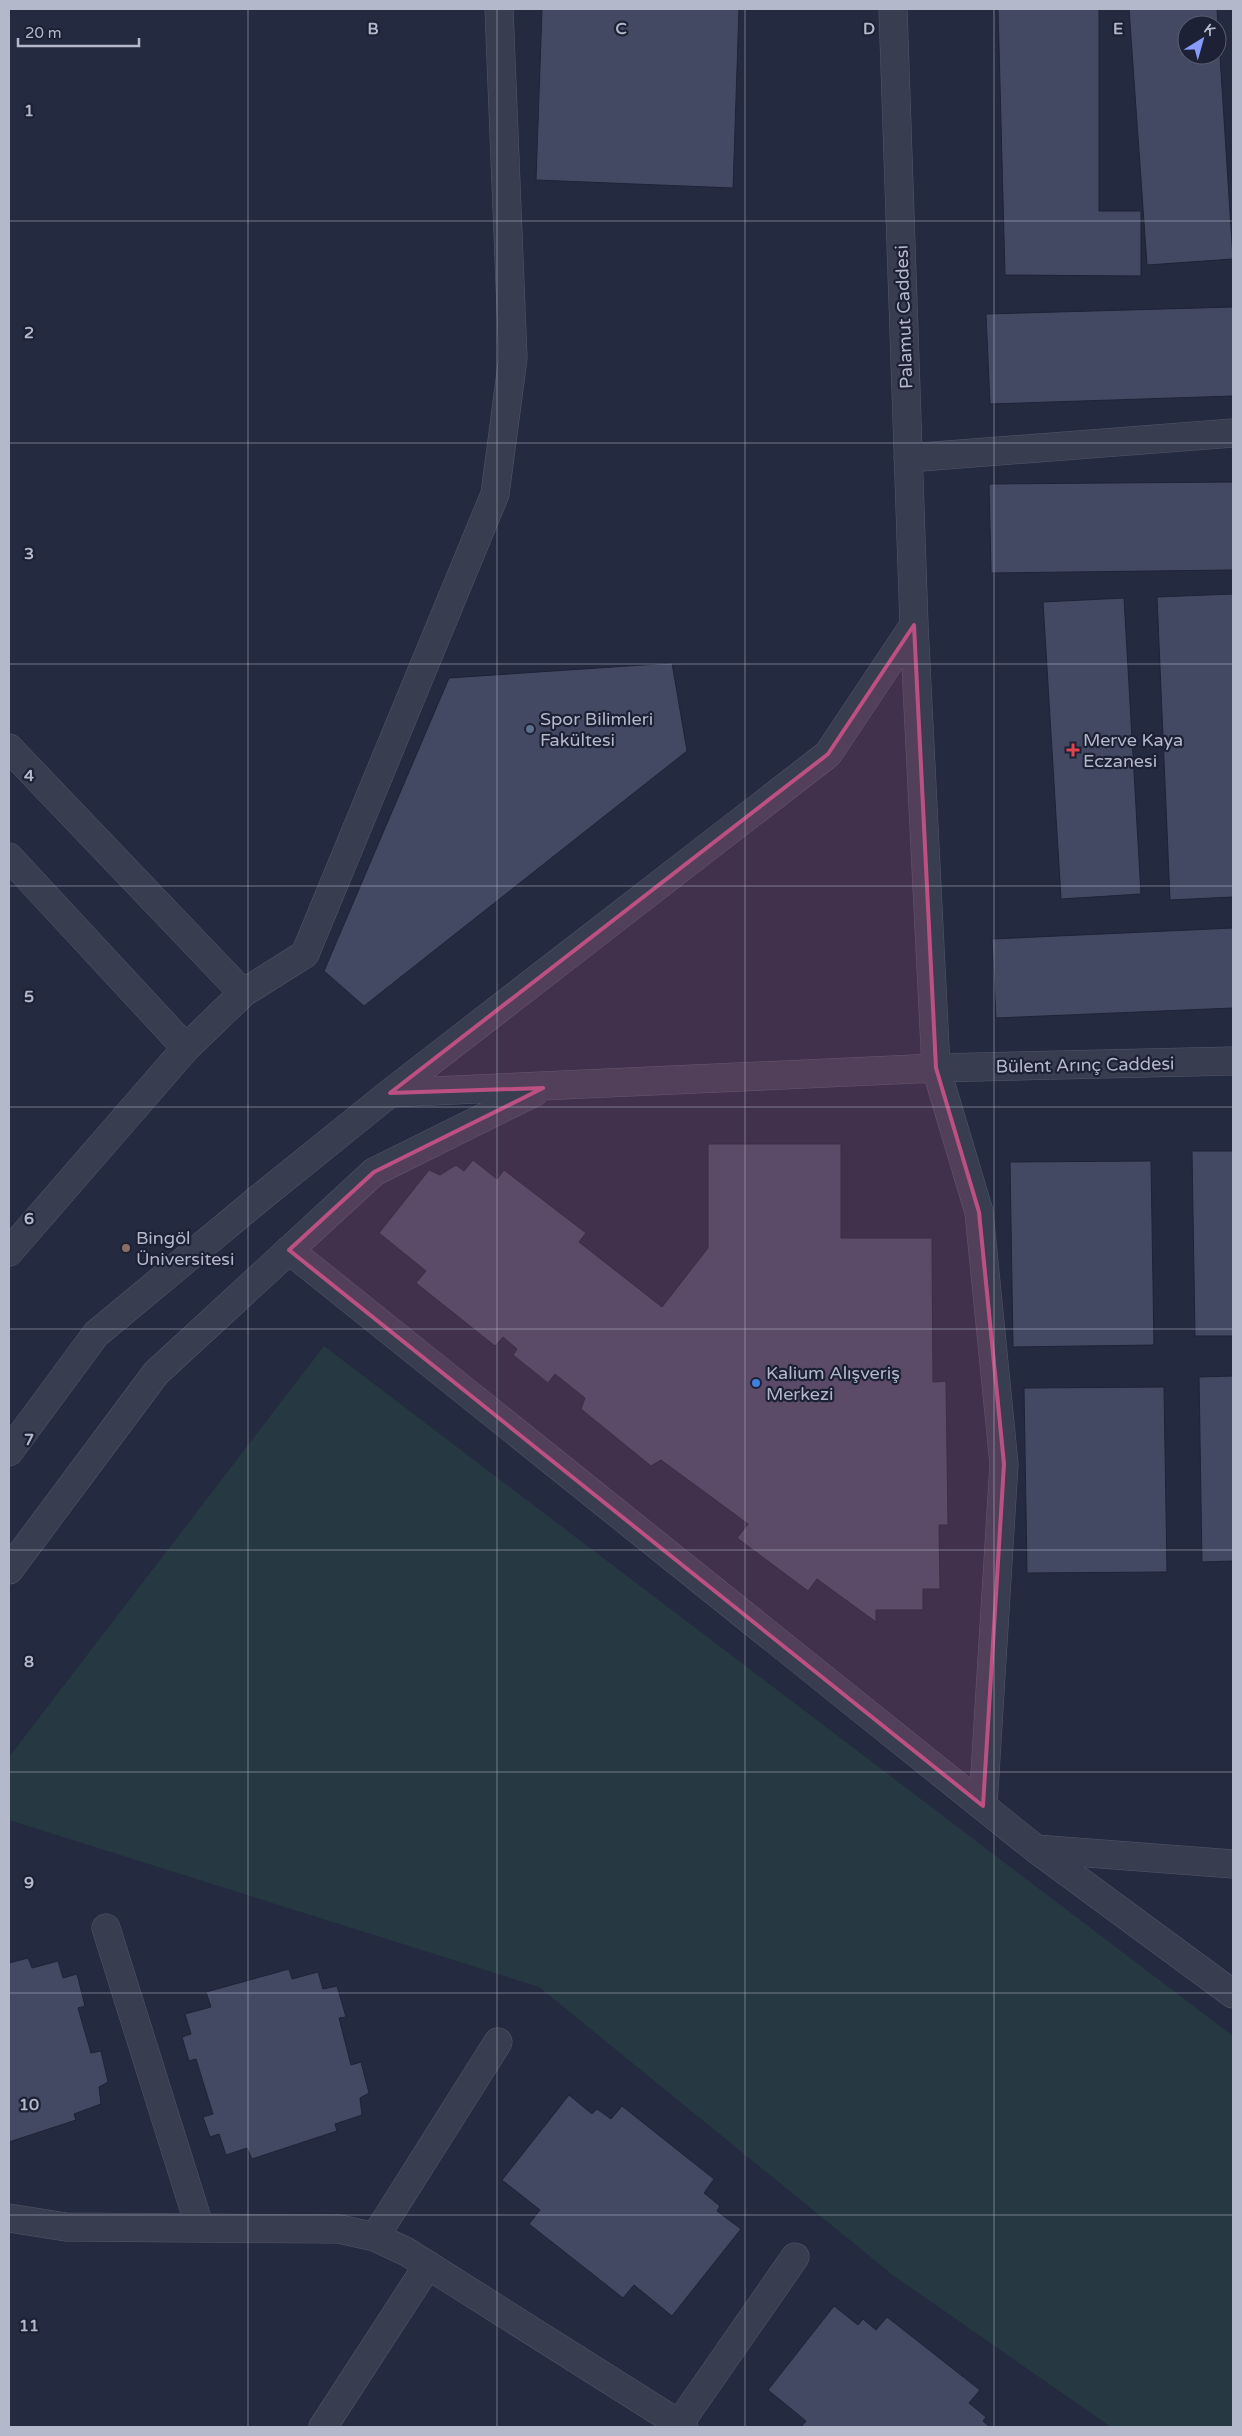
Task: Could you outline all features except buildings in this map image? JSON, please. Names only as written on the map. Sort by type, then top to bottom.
[{"type":"street","points":[[9,1252],[186,1048],[243,993],[304,954],[495,494],[513,358],[500,9]]},
{"type":"street","name":"Palamut Caddesi","points":[[893,9],[914,625],[936,1068],[979,1212],[1004,1464],[983,1806]]},
{"type":"street","points":[[908,458],[1233,433]]},
{"type":"street","points":[[9,1452],[96,1334],[253,1203],[390,1093],[828,754],[914,625]]},
{"type":"street","points":[[9,748],[243,993]]},
{"type":"street","points":[[9,857],[186,1048]]},
{"type":"street","name":"Bülent Arınç Caddesi","points":[[390,1093],[543,1088],[936,1068],[1233,1061]]},
{"type":"street","points":[[9,1570],[156,1373],[374,1172],[543,1088]]},
{"type":"street","points":[[289,1250],[1036,1849],[1233,1994]]},
{"type":"street","points":[[1036,1849],[1233,1864]]},
{"type":"street","points":[[106,1928],[200,2228]]},
{"type":"street","points":[[375,2237],[498,2042]]},
{"type":"street","points":[[9,2218],[66,2227],[339,2229],[375,2237],[407,2252],[682,2425],[795,2257]]},
{"type":"street","points":[[324,2427],[428,2265]]},
{"type":"highlighted area","points":[[914,625],[936,1068],[979,1212],[1004,1464],[983,1806],[289,1250],[374,1172],[543,1088],[390,1093],[828,754]]},
{"type":"shaded area","points":[[324,1346],[1233,2036],[1233,2427],[1111,2427],[894,2276],[539,1987],[9,1820],[9,1757]]},
{"type":"place","name":"Spor Bilimleri Fakültesi","points":[[530,729]]},
{"type":"place","name":"Merve Kaya Eczanesi","points":[[1073,750]]},
{"type":"place","name":"Bingöl Üniversitesi","points":[[126,1248]]},
{"type":"place","name":"Kalium Alışveriş Merkezi","points":[[756,1383]]}]
